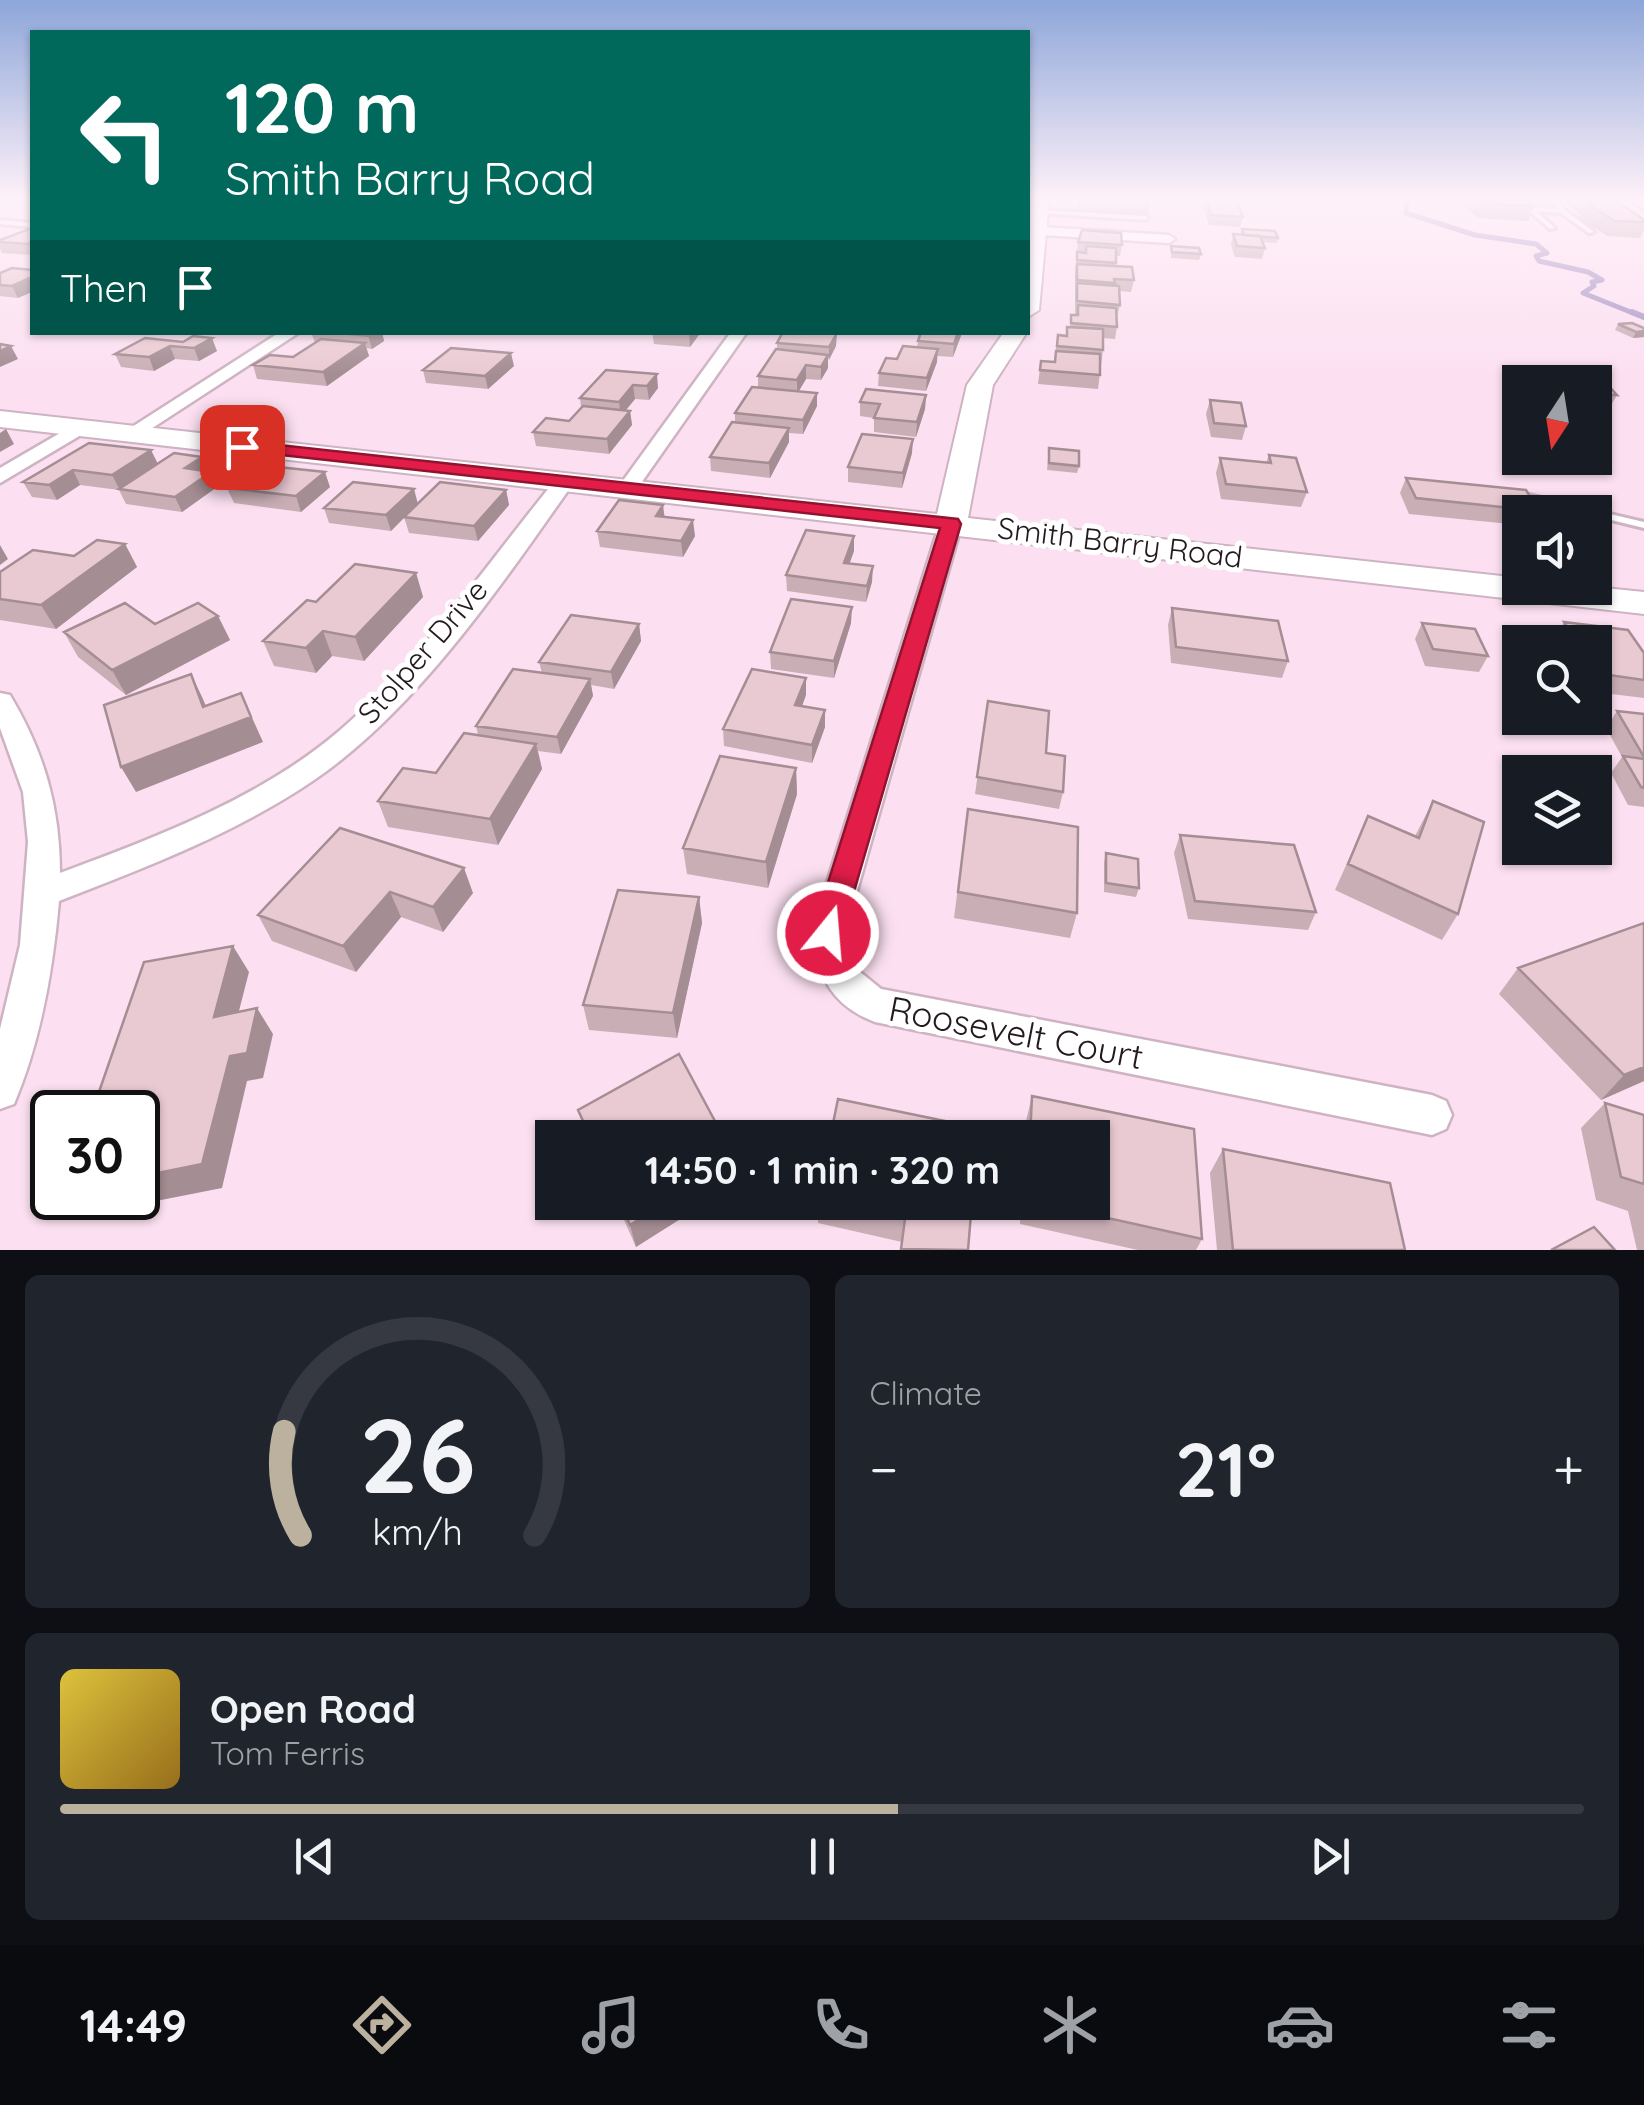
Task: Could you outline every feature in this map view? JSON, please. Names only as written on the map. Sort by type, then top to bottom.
[{"type":"street","points":[[1030,301],[1035,258]]},
{"type":"street","points":[[130,434],[287,335]]},
{"type":"street","points":[[627,489],[737,335]]},
{"type":"street","points":[[951,524],[980,384],[1014,335]]},
{"type":"street","name":"Smith Barry Road","points":[[0,418],[1644,603]]},
{"type":"street","points":[[0,477],[79,428]]},
{"type":"street","name":"Stolper Drive","points":[[41,894],[191,837],[306,769],[380,710],[564,482]]},
{"type":"street","name":"Roosevelt Court","points":[[951,524],[828,933],[838,979],[851,994],[875,1005],[1432,1116]]},
{"type":"street","points":[[0,702],[18,727],[45,826],[38,948],[24,1021],[0,1090]]},
{"type":"lane","points":[[1500,492],[1513,495]]},
{"type":"lane","points":[[1612,517],[1644,525]]},
{"type":"building","points":[[1116,258],[1116,263],[1077,260]]},
{"type":"building","points":[[1077,264],[1132,267],[1134,280],[1077,280]]},
{"type":"building","points":[[12,268],[30,270],[30,278],[12,286],[0,285],[0,273]]},
{"type":"building","points":[[1077,283],[1119,286],[1120,305],[1077,301]]},
{"type":"building","points":[[1078,305],[1116,308],[1117,327],[1071,323],[1071,315],[1078,315]]},
{"type":"building","points":[[1632,323],[1644,331],[1636,332],[1618,324]]},
{"type":"building","points":[[1067,327],[1103,329],[1103,350],[1057,346],[1058,335],[1067,336]]},
{"type":"building","points":[[781,335],[836,335],[829,347],[777,343]]},
{"type":"building","points":[[920,335],[957,335],[954,344],[918,341]]},
{"type":"building","points":[[193,336],[212,338],[194,348],[170,346],[149,357],[115,354],[145,338],[183,342]]},
{"type":"building","points":[[321,339],[365,343],[323,372],[253,365],[270,355],[293,357]]},
{"type":"building","points":[[903,346],[938,349],[927,378],[879,373],[886,358],[897,359]]},
{"type":"building","points":[[451,348],[511,353],[485,376],[423,370]]},
{"type":"building","points":[[776,349],[828,355],[821,367],[806,365],[797,380],[758,376]]},
{"type":"building","points":[[1056,351],[1100,354],[1100,375],[1040,370],[1041,361],[1055,362]]},
{"type":"building","points":[[606,370],[657,374],[647,386],[633,385],[619,402],[580,398]]},
{"type":"building","points":[[752,387],[817,393],[803,420],[735,413]]},
{"type":"building","points":[[866,389],[926,395],[917,422],[874,418],[880,404],[860,402]]},
{"type":"building","points":[[1210,400],[1241,403],[1246,426],[1214,423]]},
{"type":"building","points":[[583,406],[630,411],[607,439],[533,432],[546,418],[569,421]]},
{"type":"building","points":[[732,422],[789,428],[769,463],[710,457]]},
{"type":"building","points":[[862,434],[913,439],[903,473],[848,467]]},
{"type":"building","points":[[89,443],[151,450],[112,475],[73,470],[49,485],[23,482]]},
{"type":"building","points":[[1049,448],[1079,451],[1079,466],[1049,463]]},
{"type":"building","points":[[174,453],[202,457],[185,468],[211,472],[175,497],[119,489]]},
{"type":"building","points":[[1269,455],[1296,458],[1307,492],[1226,484],[1220,458],[1271,463]]},
{"type":"building","points":[[259,465],[325,472],[296,496],[227,488]]},
{"type":"building","points":[[1406,478],[1526,490],[1529,495],[1502,495],[1502,507],[1416,498]]},
{"type":"building","points":[[353,482],[414,489],[386,515],[324,508]]},
{"type":"building","points":[[440,482],[506,490],[474,526],[404,517]]},
{"type":"building","points":[[619,500],[663,505],[656,516],[693,520],[681,541],[597,531]]},
{"type":"building","points":[[806,530],[854,536],[844,563],[873,566],[867,586],[786,575]]},
{"type":"building","points":[[97,540],[125,544],[41,605],[0,599],[0,572],[33,550],[74,556]]},
{"type":"building","points":[[355,564],[416,573],[355,637],[323,631],[306,648],[263,641],[307,600],[316,602]]},
{"type":"building","points":[[791,599],[852,607],[834,661],[770,652]]},
{"type":"building","points":[[125,603],[155,624],[198,603],[218,616],[112,670],[64,632]]},
{"type":"building","points":[[1172,608],[1278,621],[1288,661],[1176,647]]},
{"type":"building","points":[[571,615],[639,624],[611,672],[539,662]]},
{"type":"building","points":[[1422,623],[1475,629],[1488,656],[1433,649]]},
{"type":"building","points":[[1612,628],[1628,630],[1644,653],[1644,680],[1612,675]]},
{"type":"building","points":[[513,669],[590,679],[557,737],[476,726]]},
{"type":"building","points":[[752,669],[806,678],[795,705],[825,710],[812,745],[723,729]]},
{"type":"building","points":[[191,674],[203,707],[241,693],[251,717],[121,767],[104,705]]},
{"type":"building","points":[[988,701],[1049,711],[1046,753],[1065,756],[1063,792],[977,777]]},
{"type":"building","points":[[1617,711],[1644,714],[1644,757]]},
{"type":"building","points":[[464,733],[536,744],[490,819],[378,801],[403,768],[436,773]]},
{"type":"building","points":[[720,756],[796,768],[766,862],[683,848]]},
{"type":"building","points":[[1623,756],[1644,759],[1644,788],[1641,787]]},
{"type":"building","points":[[1433,801],[1484,822],[1458,914],[1348,864],[1368,816],[1419,838]]},
{"type":"building","points":[[968,809],[1078,827],[1077,913],[958,892]]},
{"type":"building","points":[[340,828],[464,868],[433,907],[390,892],[343,946],[258,915]]},
{"type":"building","points":[[1180,835],[1294,845],[1316,912],[1195,901]]},
{"type":"building","points":[[1106,853],[1138,859],[1139,888],[1106,883]]},
{"type":"building","points":[[618,890],[699,897],[673,1013],[583,1005]]},
{"type":"building","points":[[1644,923],[1644,1067],[1624,1075],[1518,968]]},
{"type":"building","points":[[233,946],[214,1017],[257,1008],[247,1053],[230,1056],[202,1164],[160,1173],[160,1090],[100,1090],[144,962]]},
{"type":"building","points":[[679,1054],[714,1120],[583,1120],[578,1110]]},
{"type":"building","points":[[1032,1096],[1194,1129],[1202,1239],[1110,1218],[1110,1120],[1031,1120]]},
{"type":"building","points":[[838,1099],[940,1120],[834,1120]]},
{"type":"building","points":[[1605,1103],[1644,1115],[1644,1184],[1621,1177]]},
{"type":"building","points":[[1223,1149],[1390,1183],[1405,1250],[1233,1250]]},
{"type":"building","points":[[905,1220],[970,1220],[968,1250],[901,1249]]},
{"type":"building","points":[[1594,1227],[1615,1250],[1551,1250]]},
{"type":"waterway","points":[[1537,258],[1588,272],[1602,280],[1592,282],[1594,286],[1583,293],[1638,315]]},
{"type":"waterway","points":[[1632,312],[1644,317]]},
{"type":"route","points":[[242,447],[951,524],[828,933]]}]
